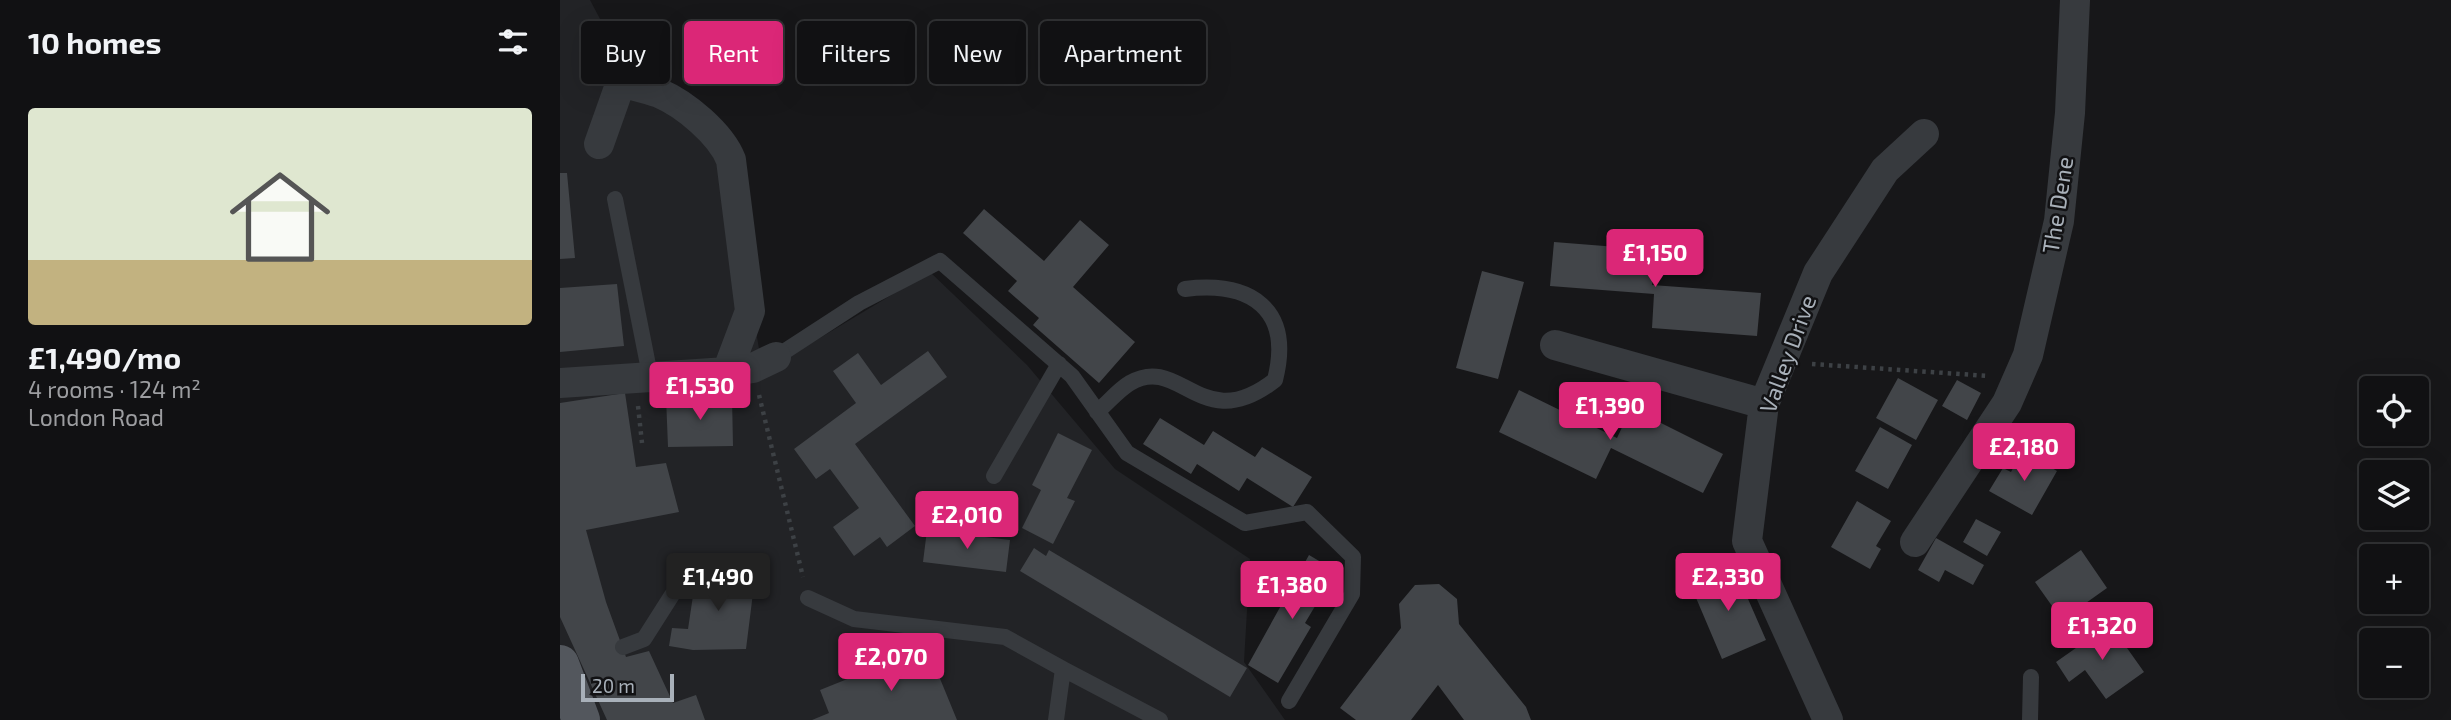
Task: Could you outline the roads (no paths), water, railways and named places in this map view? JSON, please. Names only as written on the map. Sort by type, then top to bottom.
[{"type":"main road","points":[[567,665],[581,720]]},
{"type":"street","name":"The Dene","points":[[1915,542],[2012,391],[2028,355],[2059,221],[2070,113],[2075,0]]},
{"type":"street","points":[[560,383],[752,365],[750,311],[731,160],[726,146],[680,105],[659,93],[621,82],[599,144]]},
{"type":"street","name":"Valley Drive","points":[[1828,720],[1747,541],[1764,404],[1818,273],[1885,170],[1924,134]]},
{"type":"street","points":[[1555,346],[1764,404]]},
{"type":"lane","points":[[615,199],[650,375]]},
{"type":"lane","points":[[752,365],[859,303],[940,261],[1072,376],[1127,453],[1245,523],[1307,512],[1353,557],[1352,594],[1289,701]]},
{"type":"lane","points":[[1097,412],[1130,383],[1149,376],[1170,379],[1210,400],[1234,402],[1255,396],[1275,380],[1281,340],[1267,307],[1215,285],[1185,289]]},
{"type":"lane","points":[[994,476],[1059,364]]},
{"type":"lane","points":[[622,647],[644,639],[672,595]]},
{"type":"lane","points":[[808,598],[854,619],[1005,638],[1160,720]]},
{"type":"lane","points":[[1056,720],[1063,669]]},
{"type":"lane","points":[[2030,720],[2031,677]]}]
